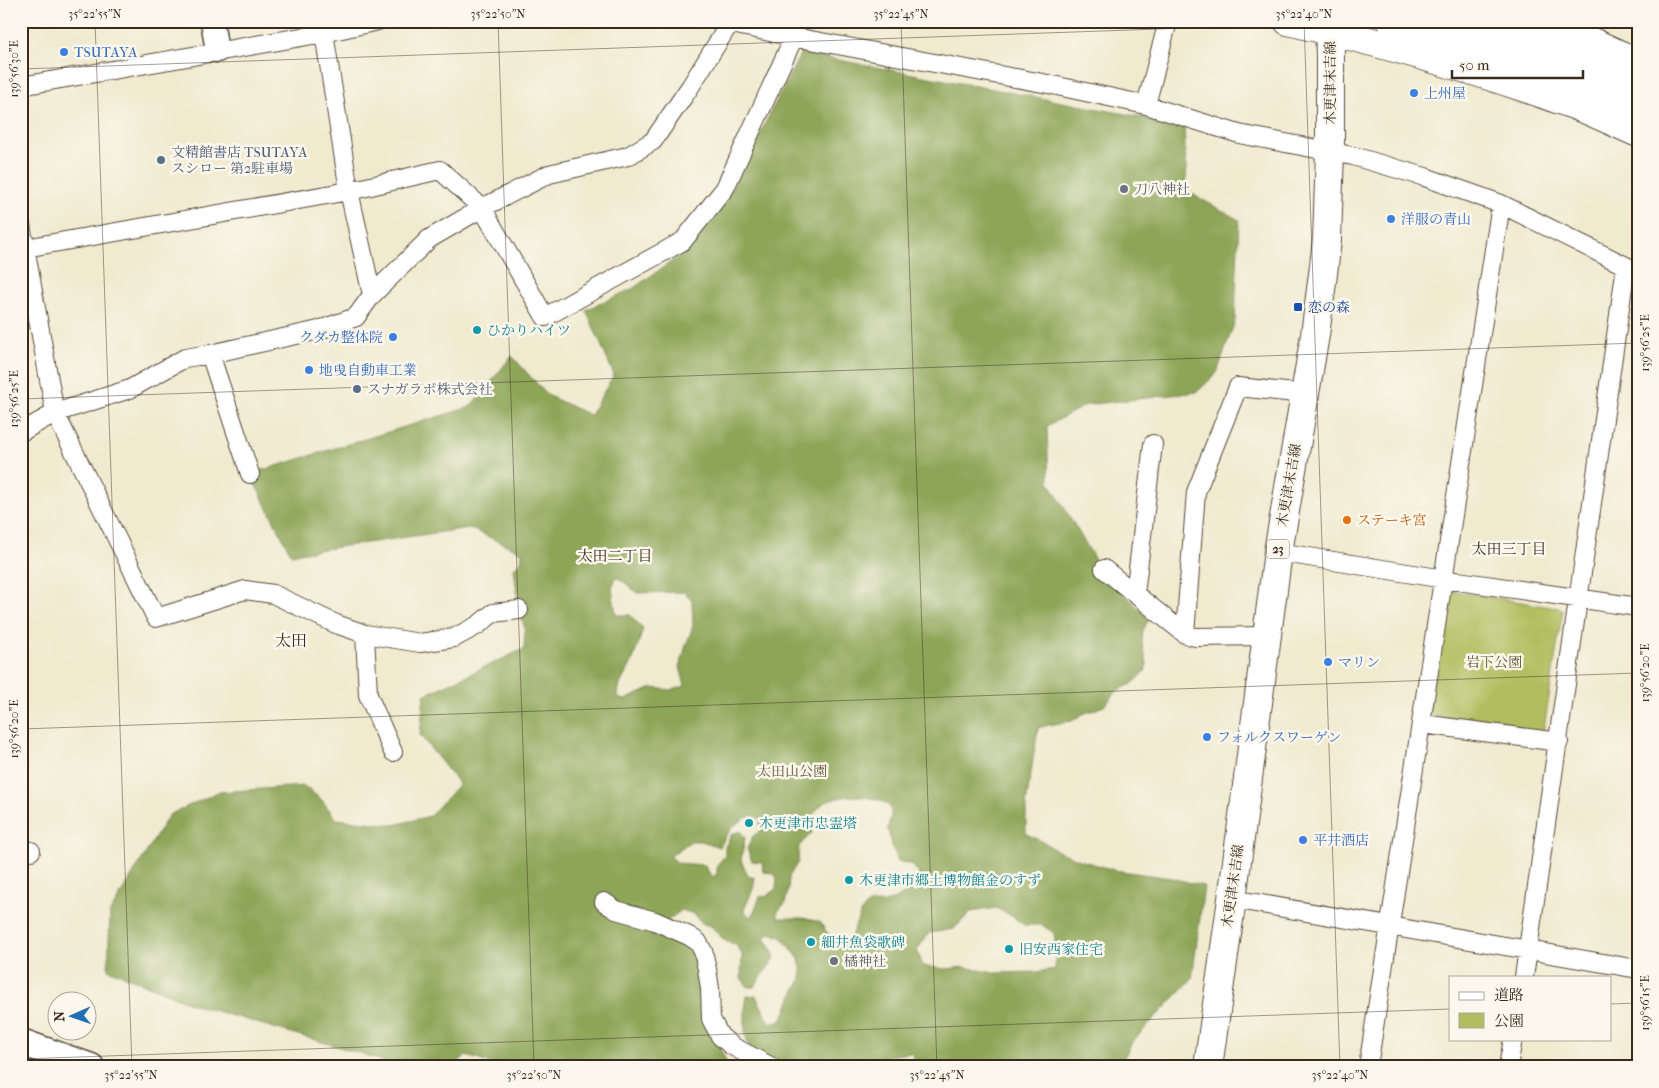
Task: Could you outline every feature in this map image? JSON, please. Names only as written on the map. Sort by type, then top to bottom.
[{"type":"main road","points":[[1288,21],[1329,26],[1518,86],[1570,103],[1638,133]]},
{"type":"main road","points":[[1391,21],[1469,43],[1578,83],[1638,109]]},
{"type":"main road","points":[[1465,21],[1585,62],[1638,85]]},
{"type":"main road","points":[[1537,21],[1638,62]]},
{"type":"main road","name":"木更津末吉線","points":[[1208,1067],[1278,552],[1316,336],[1324,274],[1330,150],[1329,26]]},
{"type":"main road","points":[[21,1042],[51,1060],[91,1067]]},
{"type":"street","points":[[212,21],[217,51]]},
{"type":"street","points":[[21,86],[324,33],[378,21]]},
{"type":"street","points":[[1146,105],[1168,21]]},
{"type":"street","points":[[21,432],[55,413],[130,389],[185,358],[319,330],[356,317],[372,294],[430,240],[482,208],[549,174],[628,156],[653,141],[690,87],[724,22],[794,37],[970,68],[1146,105],[1239,134],[1294,146],[1330,150],[1425,177],[1502,204],[1632,269],[1579,598],[1524,976]]},
{"type":"street","points":[[324,33],[349,191],[372,294]]},
{"type":"street","points":[[25,248],[349,191],[440,170],[482,208],[545,317],[682,241],[725,188],[794,37]]},
{"type":"street","points":[[1368,1067],[1502,204]]},
{"type":"street","points":[[21,225],[55,413],[156,618],[245,590],[273,594],[336,624],[365,634],[420,643],[454,638],[478,625],[493,613],[519,610]]},
{"type":"street","points":[[210,354],[250,474]]},
{"type":"street","points":[[1185,634],[1196,492],[1238,387],[1305,394]]},
{"type":"street","points":[[1135,594],[1153,444]]},
{"type":"street","points":[[1278,552],[1444,579],[1638,607]]},
{"type":"street","points":[[1104,569],[1185,634],[1195,637],[1266,636]]},
{"type":"street","points":[[365,634],[368,695],[392,752]]},
{"type":"street","points":[[1422,724],[1559,742]]},
{"type":"street","points":[[1232,899],[1638,969]]},
{"type":"street","points":[[604,902],[616,910],[655,920],[698,942],[703,951],[707,969],[711,1019],[720,1036],[732,1046],[772,1067]]},
{"type":"street","points":[[1508,1067],[1513,1040]]},
{"type":"green space","name":"太田山公園","points":[[801,53],[1184,125],[1187,191],[1239,220],[1235,321],[1217,373],[1197,392],[1086,405],[1047,426],[1049,482],[1100,568],[1149,619],[1143,630],[1142,644],[1147,663],[1145,672],[1132,684],[1118,690],[1104,706],[1083,714],[1072,721],[1038,728],[1026,804],[1026,834],[1080,860],[1114,870],[1171,878],[1204,886],[1192,979],[1132,1042],[1119,1067],[913,1067],[914,1057],[910,1053],[882,1057],[880,1067],[745,1067],[749,1047],[745,1033],[747,995],[756,996],[770,1023],[780,1021],[800,982],[802,972],[799,959],[781,937],[770,933],[764,938],[770,945],[775,958],[754,987],[748,987],[741,978],[742,954],[736,945],[725,941],[711,926],[703,924],[694,914],[682,910],[668,920],[694,944],[717,1038],[717,1048],[721,1050],[727,1063],[736,1067],[495,1067],[493,1064],[466,1056],[451,1067],[396,1067],[363,1054],[192,1004],[108,969],[110,912],[169,815],[218,792],[304,786],[322,800],[336,819],[394,825],[430,816],[459,784],[420,735],[424,695],[524,649],[525,629],[519,610],[514,568],[521,562],[522,552],[469,528],[291,554],[250,474],[470,407],[512,356],[547,395],[590,415],[614,375],[586,310],[632,289],[691,248],[730,192]],"holes":[[[616,577],[637,593],[684,592],[692,601],[693,626],[680,667],[685,686],[672,690],[652,688],[625,700],[618,698],[618,692],[633,660],[643,629],[630,615],[616,615],[612,588]],[[849,796],[867,797],[880,800],[889,806],[891,814],[888,831],[898,861],[913,865],[919,874],[914,885],[900,896],[887,902],[867,905],[860,914],[849,939],[838,942],[830,937],[820,922],[803,918],[778,918],[777,912],[785,904],[789,877],[798,862],[799,846],[812,833],[809,821],[817,809],[830,800]],[[753,815],[760,819],[760,831],[753,836],[747,849],[752,861],[762,862],[763,872],[773,873],[777,878],[776,888],[768,896],[760,896],[751,919],[744,910],[753,889],[755,878],[748,876],[741,860],[745,838],[740,831],[732,834],[725,847],[725,856],[717,865],[717,874],[712,877],[704,865],[678,863],[670,856],[691,841],[701,841],[720,847],[733,827]],[[996,908],[1024,925],[1042,925],[1054,933],[1055,969],[1037,972],[994,973],[964,967],[946,969],[923,966],[917,950],[929,933],[954,929],[971,912]]]},
{"type":"green space","name":"岩下公園","points":[[1448,590],[1563,609],[1543,734],[1427,715]]},
{"type":"place","name":"TSUTAYA","points":[[64,52]]},
{"type":"place","name":"上州屋","points":[[1414,93]]},
{"type":"place","name":"文精館書店 TSUTAYA スシロー 第2駐車場","points":[[161,160]]},
{"type":"place","name":"刀八神社","points":[[1124,189]]},
{"type":"place","name":"洋服の青山","points":[[1391,219]]},
{"type":"place","name":"恋の森","points":[[1298,307]]},
{"type":"place","name":"ひかりハイツ","points":[[477,330]]},
{"type":"place","name":"クダカ整体院","points":[[393,337]]},
{"type":"place","name":"地曵自動車工業","points":[[309,370]]},
{"type":"place","name":"スナガラボ株式会社","points":[[357,389]]},
{"type":"place","name":"ステーキ宮","points":[[1347,520]]},
{"type":"place","name":"マリン","points":[[1328,662]]},
{"type":"place","name":"フォルクスワーゲン","points":[[1207,737]]},
{"type":"place","name":"木更津市忠霊塔","points":[[749,823]]},
{"type":"place","name":"平井酒店","points":[[1303,840]]},
{"type":"place","name":"木更津市郷土博物館金のすず","points":[[849,880]]},
{"type":"place","name":"細井魚袋歌碑","points":[[811,942]]},
{"type":"place","name":"旧安西家住宅","points":[[1009,949]]},
{"type":"place","name":"橘神社","points":[[834,961]]},
{"type":"district","name":"太田三丁目","points":[[1509,549]]},
{"type":"district","name":"太田二丁目","points":[[615,556]]},
{"type":"district","name":"太田","points":[[291,640]]}]
